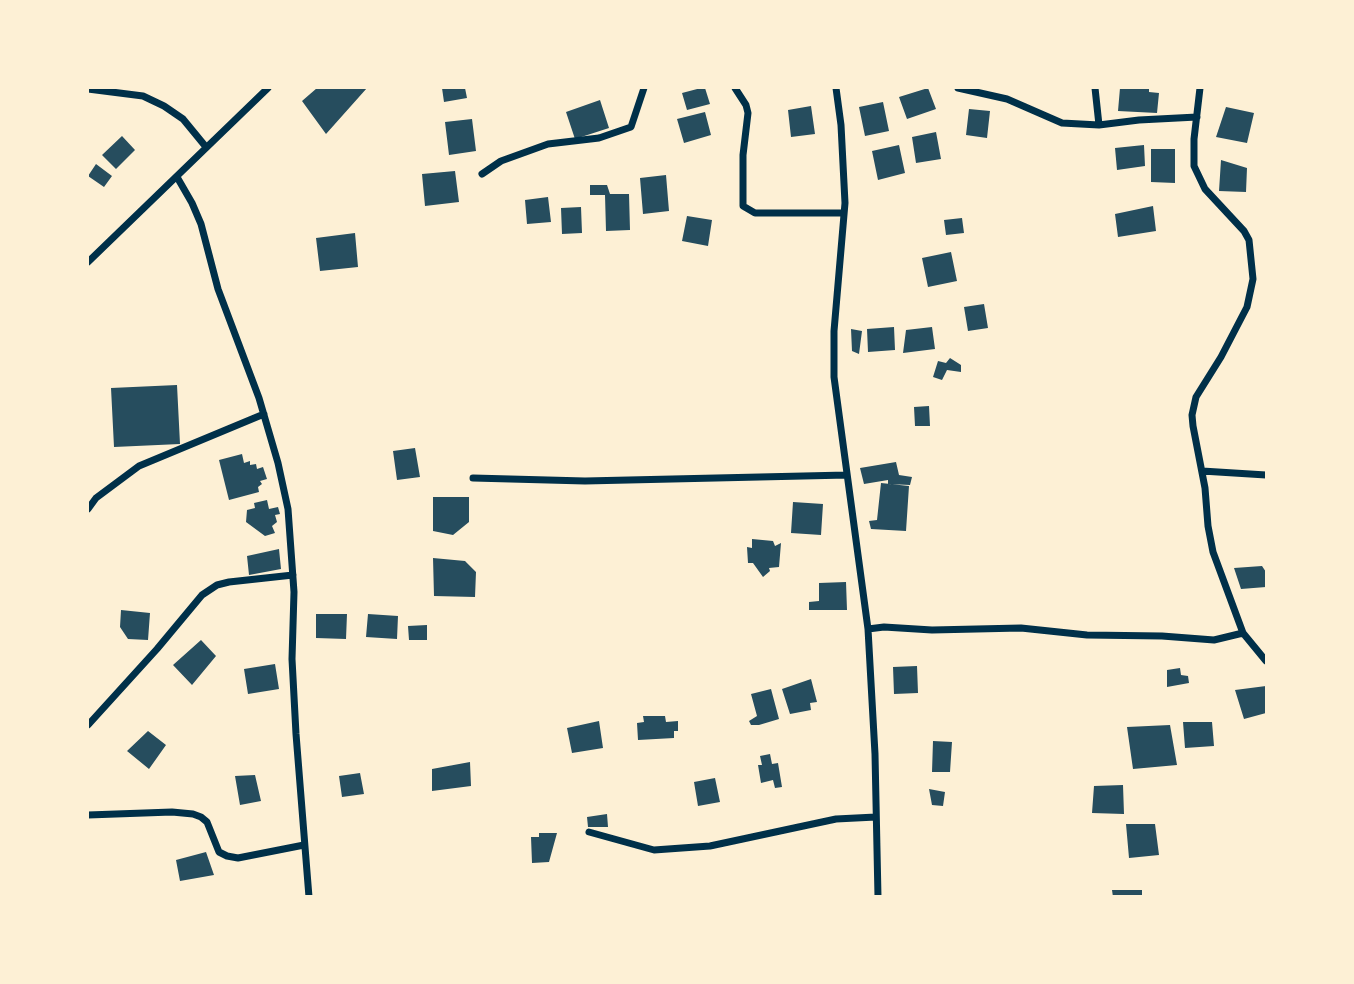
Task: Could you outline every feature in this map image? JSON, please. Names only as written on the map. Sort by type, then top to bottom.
[{"type":"street","points":[[88,262],[268,88]]},
{"type":"street","points":[[482,174],[501,162],[548,144],[600,138],[631,127],[644,88]]},
{"type":"street","points":[[735,88],[748,113],[743,155],[743,206],[755,213],[844,213]]},
{"type":"street","points":[[836,88],[841,125],[844,213],[834,331],[834,365],[868,629],[875,754],[878,897]]},
{"type":"street","points":[[958,88],[1007,99],[1062,123],[1099,125],[1197,117]]},
{"type":"street","points":[[1096,88],[1099,125]]},
{"type":"street","points":[[1200,88],[1194,166],[1205,189],[1244,231],[1249,240],[1252,267],[1251,294],[1247,307],[1194,405],[1193,426],[1213,552],[1243,633],[1266,660]]},
{"type":"street","points":[[88,89],[143,96],[164,106],[183,119],[206,147]]},
{"type":"street","points":[[177,177],[201,224],[218,289],[264,414],[288,509],[293,575],[293,671],[309,897]]},
{"type":"street","points":[[88,509],[96,498],[139,466],[264,414]]},
{"type":"street","points":[[1202,471],[1266,475]]},
{"type":"street","points":[[473,478],[585,481],[847,475]]},
{"type":"street","points":[[88,725],[158,649],[202,595],[217,585],[229,582],[293,575]]},
{"type":"street","points":[[868,629],[1021,628],[1087,635],[1214,640],[1243,633]]},
{"type":"street","points":[[88,815],[172,812],[193,814],[207,822],[219,852],[238,858],[304,845]]},
{"type":"street","points":[[589,832],[654,850],[710,846],[836,819],[876,817]]},
{"type":"building","points":[[317,88],[367,88],[326,134],[302,101]]},
{"type":"building","points":[[442,88],[465,88],[467,98],[444,102]]},
{"type":"building","points":[[705,88],[710,104],[687,110],[682,93]]},
{"type":"building","points":[[928,88],[936,109],[907,119],[899,97]]},
{"type":"building","points":[[1120,88],[1149,88],[1149,92],[1159,93],[1157,113],[1118,111]]},
{"type":"building","points":[[600,100],[609,128],[575,139],[566,112]]},
{"type":"building","points":[[883,102],[889,131],[865,136],[859,107]]},
{"type":"building","points":[[811,106],[815,134],[791,137],[788,110]]},
{"type":"building","points":[[1226,107],[1254,113],[1247,143],[1216,137]]},
{"type":"building","points":[[969,109],[990,111],[987,138],[966,135]]},
{"type":"building","points":[[705,112],[711,135],[684,143],[677,119]]},
{"type":"building","points":[[472,119],[476,151],[449,155],[445,122]]},
{"type":"building","points":[[936,132],[941,159],[916,163],[912,137]]},
{"type":"building","points":[[122,136],[135,150],[116,169],[102,155]]},
{"type":"building","points":[[899,145],[905,173],[878,180],[872,151]]},
{"type":"building","points":[[1144,145],[1145,166],[1117,170],[1115,148]]},
{"type":"building","points":[[1151,149],[1175,149],[1175,183],[1151,182]]},
{"type":"building","points":[[1221,160],[1247,168],[1246,192],[1219,191]]},
{"type":"building","points":[[96,164],[112,176],[104,187],[88,176]]},
{"type":"building","points":[[455,171],[459,202],[425,206],[422,174]]},
{"type":"building","points":[[666,175],[669,211],[643,214],[640,178]]},
{"type":"building","points":[[590,185],[607,185],[610,194],[629,194],[630,230],[606,231],[605,195],[590,195]]},
{"type":"building","points":[[548,197],[551,222],[527,224],[525,200]]},
{"type":"building","points":[[1153,206],[1156,231],[1118,237],[1115,214]]},
{"type":"building","points":[[581,207],[582,233],[562,234],[561,208]]},
{"type":"building","points":[[687,216],[712,220],[708,246],[682,241]]},
{"type":"building","points":[[962,218],[964,233],[946,235],[944,220]]},
{"type":"building","points":[[355,233],[358,267],[320,271],[316,238]]},
{"type":"building","points":[[951,252],[957,281],[928,287],[922,258]]},
{"type":"building","points":[[984,304],[988,328],[968,331],[964,307]]},
{"type":"building","points":[[894,327],[895,350],[868,352],[867,329]]},
{"type":"building","points":[[932,327],[935,349],[903,353],[906,330]]},
{"type":"building","points":[[851,329],[862,331],[859,354],[852,351]]},
{"type":"building","points":[[950,358],[961,365],[961,372],[947,370],[942,380],[933,377],[938,361],[946,363]]},
{"type":"building","points":[[177,385],[180,444],[114,447],[111,388]]},
{"type":"building","points":[[929,406],[930,426],[915,426],[914,407]]},
{"type":"building","points":[[415,448],[420,477],[397,480],[393,451]]},
{"type":"building","points":[[242,454],[244,463],[250,461],[250,465],[256,464],[257,469],[263,467],[267,479],[260,481],[262,484],[258,487],[259,492],[229,500],[219,460]]},
{"type":"building","points":[[896,462],[899,475],[912,477],[910,485],[888,484],[888,480],[864,484],[860,468]]},
{"type":"building","points":[[881,483],[909,486],[906,531],[871,529],[869,521],[877,520]]},
{"type":"building","points":[[433,497],[469,497],[469,522],[453,535],[433,531]]},
{"type":"building","points":[[267,500],[269,509],[278,507],[280,514],[275,515],[277,522],[272,526],[275,533],[265,536],[246,522],[247,510],[255,508],[254,503]]},
{"type":"building","points":[[793,502],[823,504],[821,535],[791,533]]},
{"type":"building","points":[[752,539],[773,541],[775,546],[781,543],[779,567],[769,568],[770,571],[763,577],[753,563],[748,563],[747,547],[752,548]]},
{"type":"building","points":[[279,549],[281,569],[249,575],[247,556]]},
{"type":"building","points":[[433,558],[465,561],[476,572],[475,597],[434,596]]},
{"type":"building","points":[[1262,566],[1266,572],[1266,587],[1241,589],[1234,568]]},
{"type":"building","points":[[846,582],[847,610],[809,610],[809,602],[819,601],[819,583]]},
{"type":"building","points":[[121,610],[150,613],[148,640],[128,639],[120,627]]},
{"type":"building","points":[[316,614],[347,614],[346,639],[316,638]]},
{"type":"building","points":[[368,614],[398,616],[397,639],[366,637]]},
{"type":"building","points":[[427,625],[427,640],[409,640],[408,626]]},
{"type":"building","points":[[201,640],[216,656],[192,685],[173,665]]},
{"type":"building","points":[[275,664],[279,689],[248,694],[244,669]]},
{"type":"building","points":[[917,666],[918,693],[894,694],[893,667]]},
{"type":"building","points":[[1180,668],[1181,675],[1188,676],[1189,683],[1167,687],[1167,670]]},
{"type":"building","points":[[811,679],[817,702],[810,703],[811,710],[790,714],[782,689]]},
{"type":"building","points":[[1266,686],[1266,713],[1244,719],[1235,690]]},
{"type":"building","points":[[771,689],[779,719],[751,725],[749,721],[757,716],[751,694]]},
{"type":"building","points":[[643,716],[665,716],[666,722],[678,721],[678,731],[674,731],[674,738],[638,740],[637,723],[644,722]]},
{"type":"building","points":[[599,721],[603,748],[572,753],[567,728]]},
{"type":"building","points":[[1183,722],[1212,722],[1214,746],[1185,748]]},
{"type":"building","points":[[1170,725],[1177,765],[1133,769],[1127,727]]},
{"type":"building","points":[[148,731],[166,745],[149,769],[127,751]]},
{"type":"building","points":[[933,741],[952,742],[950,772],[932,772]]},
{"type":"building","points":[[770,754],[772,764],[778,763],[782,787],[775,788],[773,780],[761,783],[758,765],[762,765],[760,756]]},
{"type":"building","points":[[470,762],[471,786],[432,791],[432,769]]},
{"type":"building","points":[[360,773],[364,794],[342,797],[339,776]]},
{"type":"building","points":[[255,775],[261,801],[240,805],[235,776]]},
{"type":"building","points":[[715,778],[720,802],[698,806],[694,782]]},
{"type":"building","points":[[1123,785],[1124,814],[1092,813],[1094,786]]},
{"type":"building","points":[[929,789],[945,792],[943,806],[932,805]]},
{"type":"building","points":[[607,814],[608,827],[588,827],[587,817]]},
{"type":"building","points":[[1126,824],[1155,824],[1159,855],[1129,858]]},
{"type":"building","points":[[539,833],[557,833],[549,862],[532,863],[531,837],[539,837]]},
{"type":"building","points":[[206,852],[214,875],[180,881],[176,860]]},
{"type":"building","points":[[1112,890],[1142,890],[1142,897],[1113,897]]}]
